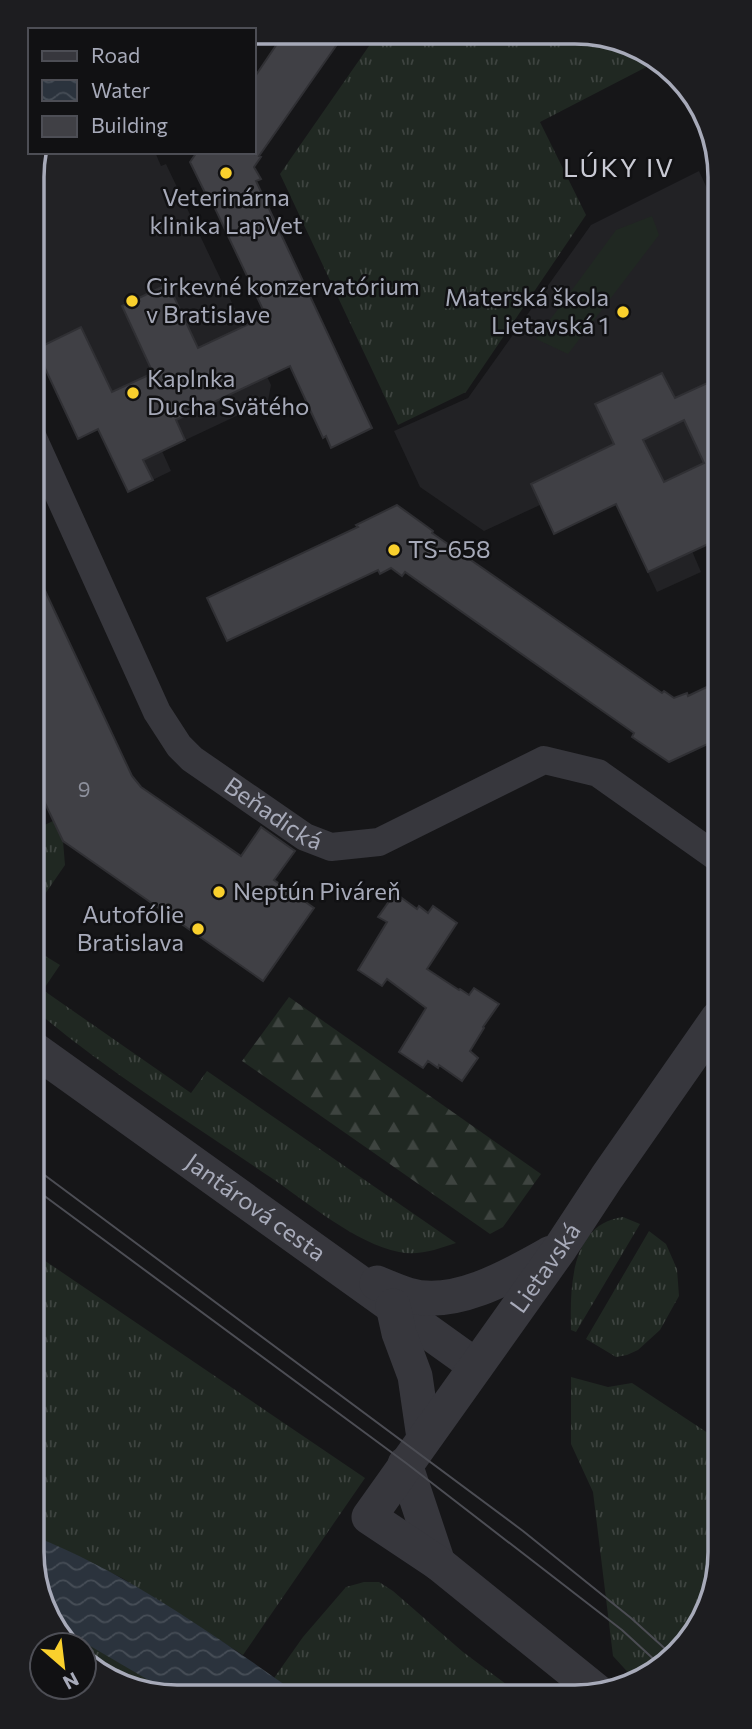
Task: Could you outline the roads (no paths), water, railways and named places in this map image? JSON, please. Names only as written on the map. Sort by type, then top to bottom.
[{"type":"street","name":"Beňadická","points":[[44,462],[157,712],[179,746],[192,759],[305,837],[331,847],[379,842],[544,760],[598,773],[708,851]]},
{"type":"street","name":"Lietavská","points":[[438,1563],[369,1517],[561,1247],[708,1032]]},
{"type":"street","name":"Jantárová cesta","points":[[44,1057],[476,1366]]},
{"type":"street","points":[[342,1268],[410,1296],[436,1298],[464,1293],[506,1279],[561,1247]]},
{"type":"street","points":[[393,1306],[399,1333],[415,1376],[415,1451],[438,1563],[588,1684]]},
{"type":"water","points":[[44,1540],[139,1588],[285,1685],[159,1684],[98,1651],[98,1631],[70,1631],[57,1611],[48,1587]]},
{"type":"tram line","points":[[44,1175],[523,1531],[666,1649]]},
{"type":"tram line","points":[[44,1196],[406,1463],[622,1630],[654,1659]]},
{"type":"place","name":"Veterinárna klinika LapVet","points":[[226,173]]},
{"type":"place","name":"Cirkevné konzervatórium v Bratislave","points":[[132,301]]},
{"type":"place","name":"Materská škola Lietavská 1","points":[[623,312]]},
{"type":"place","name":"Kaplnka Ducha Svätého","points":[[133,393]]},
{"type":"place","name":"TS-658","points":[[394,550]]},
{"type":"place","name":"Neptún Piváreň","points":[[219,892]]},
{"type":"place","name":"Autofólie Bratislava","points":[[198,929]]},
{"type":"district","name":"LÚKY IV","points":[[619,168]]}]
